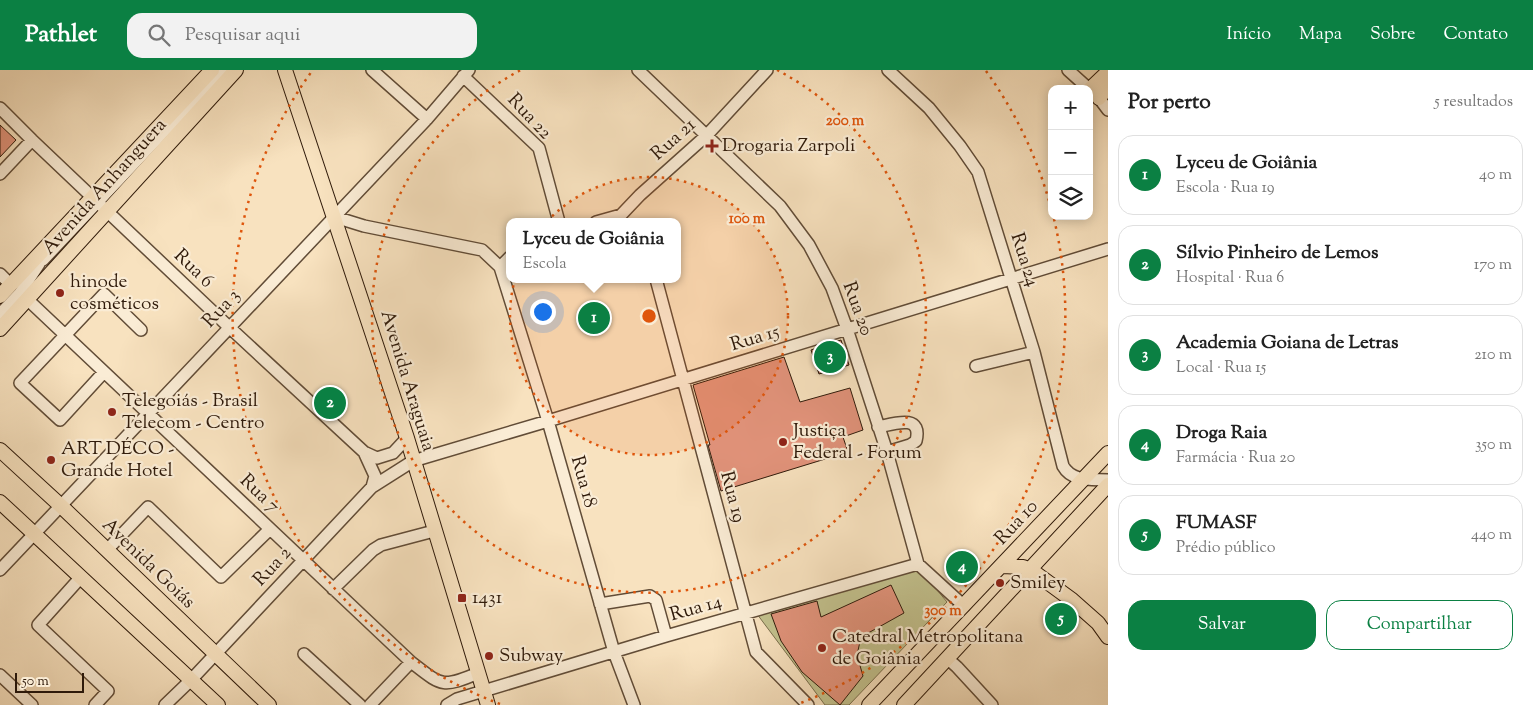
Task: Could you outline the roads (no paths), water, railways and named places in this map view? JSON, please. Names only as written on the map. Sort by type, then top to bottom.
[{"type":"main road","name":"Avenida Anhanguera","points":[[0,329],[28,299],[100,204],[212,70]]},
{"type":"main road","name":"Avenida Anhanguera","points":[[0,296],[100,204],[236,70]]},
{"type":"main road","name":"Avenida Araguaia","points":[[285,70],[335,216],[407,438],[412,461],[486,698]]},
{"type":"main road","points":[[1099,91],[1108,72]]},
{"type":"main road","name":"Avenida Goiás","points":[[0,450],[269,705]]},
{"type":"main road","name":"Rua 10","points":[[869,705],[1108,453]]},
{"type":"main road","points":[[904,705],[1108,485]]},
{"type":"main road","points":[[0,502],[218,705]]},
{"type":"main road","points":[[1002,566],[1023,567],[1031,570],[1072,600],[1098,623],[1108,637]]},
{"type":"main road","points":[[215,655],[221,669],[260,705]]},
{"type":"main road","points":[[880,705],[896,677]]},
{"type":"street","points":[[0,302],[100,204],[222,70]]},
{"type":"street","points":[[372,70],[428,119]]},
{"type":"street","name":"Rua 20","points":[[638,70],[780,206],[809,245],[832,288],[847,329],[887,452],[918,564]]},
{"type":"street","name":"Rua 21","points":[[626,218],[640,195],[707,135],[767,70]]},
{"type":"street","name":"Rua 24","points":[[888,70],[929,108],[960,146],[978,172],[1034,352],[1063,466],[1071,476],[1084,479]]},
{"type":"street","points":[[1068,70],[1099,91],[1108,110]]},
{"type":"street","name":"Rua 3","points":[[0,570],[428,119],[466,73]]},
{"type":"street","name":"Rua 22","points":[[466,73],[539,148],[559,218]]},
{"type":"street","name":"Rua 6","points":[[0,108],[229,328],[364,452],[375,476],[372,487]]},
{"type":"street","points":[[0,174],[32,140]]},
{"type":"street","points":[[335,216],[364,226],[482,250],[500,267],[506,261]]},
{"type":"street","name":"Rua 15","points":[[412,461],[1108,249]]},
{"type":"street","points":[[0,314],[20,293],[39,264]]},
{"type":"street","name":"Rua 18","points":[[500,267],[548,421],[614,652],[634,705]]},
{"type":"street","points":[[0,274],[11,285]]},
{"type":"street","name":"Rua 19","points":[[657,283],[756,652],[808,705]]},
{"type":"street","points":[[104,372],[60,420],[20,383],[104,294],[141,330]]},
{"type":"street","name":"Rua 7","points":[[28,299],[411,662],[432,679],[444,684]]},
{"type":"street","points":[[976,366],[1034,352]]},
{"type":"street","points":[[878,427],[903,422],[910,423],[915,427],[918,434],[916,441],[910,445],[887,452]]},
{"type":"street","points":[[364,452],[377,458],[393,453],[407,438]]},
{"type":"street","name":"Rua 2","points":[[165,705],[215,655],[372,487],[412,461]]},
{"type":"street","points":[[1084,479],[1108,480]]},
{"type":"street","points":[[106,550],[148,507],[221,577],[270,529]]},
{"type":"street","points":[[333,589],[380,545],[434,531]]},
{"type":"street","points":[[918,564],[964,606]]},
{"type":"street","name":"Rua 14","points":[[448,704],[457,699],[486,698],[614,652],[918,564]]},
{"type":"street","points":[[80,577],[38,625],[108,691],[95,705]]},
{"type":"street","points":[[600,604],[650,596],[654,597],[666,636]]},
{"type":"street","points":[[304,654],[360,705]]},
{"type":"street","points":[[948,659],[992,705]]},
{"type":"street","points":[[370,705],[411,662]]},
{"type":"street","points":[[448,704],[444,684],[459,681],[478,673]]},
{"type":"street","points":[[0,675],[32,705]]},
{"type":"place","name":"Drogaria Zarpoli","points":[[712,146]]},
{"type":"place","name":"hinode cosméticos","points":[[60,293]]},
{"type":"place","name":"Lyceu de Goiânia","points":[[594,318]]},
{"type":"place","name":"Academia Goiana de Letras","points":[[830,357]]},
{"type":"place","name":"Sílvio Pinheiro de Lemos","points":[[330,403]]},
{"type":"place","name":"Telegoiás - Brasil Telecom - Centro","points":[[112,412]]},
{"type":"place","name":"Justiça Federal - Forum","points":[[783,442]]},
{"type":"place","name":"ART DÉCO - Grande Hotel","points":[[51,460]]},
{"type":"place","name":"Droga Raia","points":[[962,567]]},
{"type":"place","name":"Smiley","points":[[1000,583]]},
{"type":"place","name":"1431","points":[[462,598]]},
{"type":"place","name":"FUMASF","points":[[1061,619]]},
{"type":"place","name":"Catedral Metropolitana de Goiânia","points":[[822,648]]},
{"type":"place","name":"Subway","points":[[489,656]]}]
